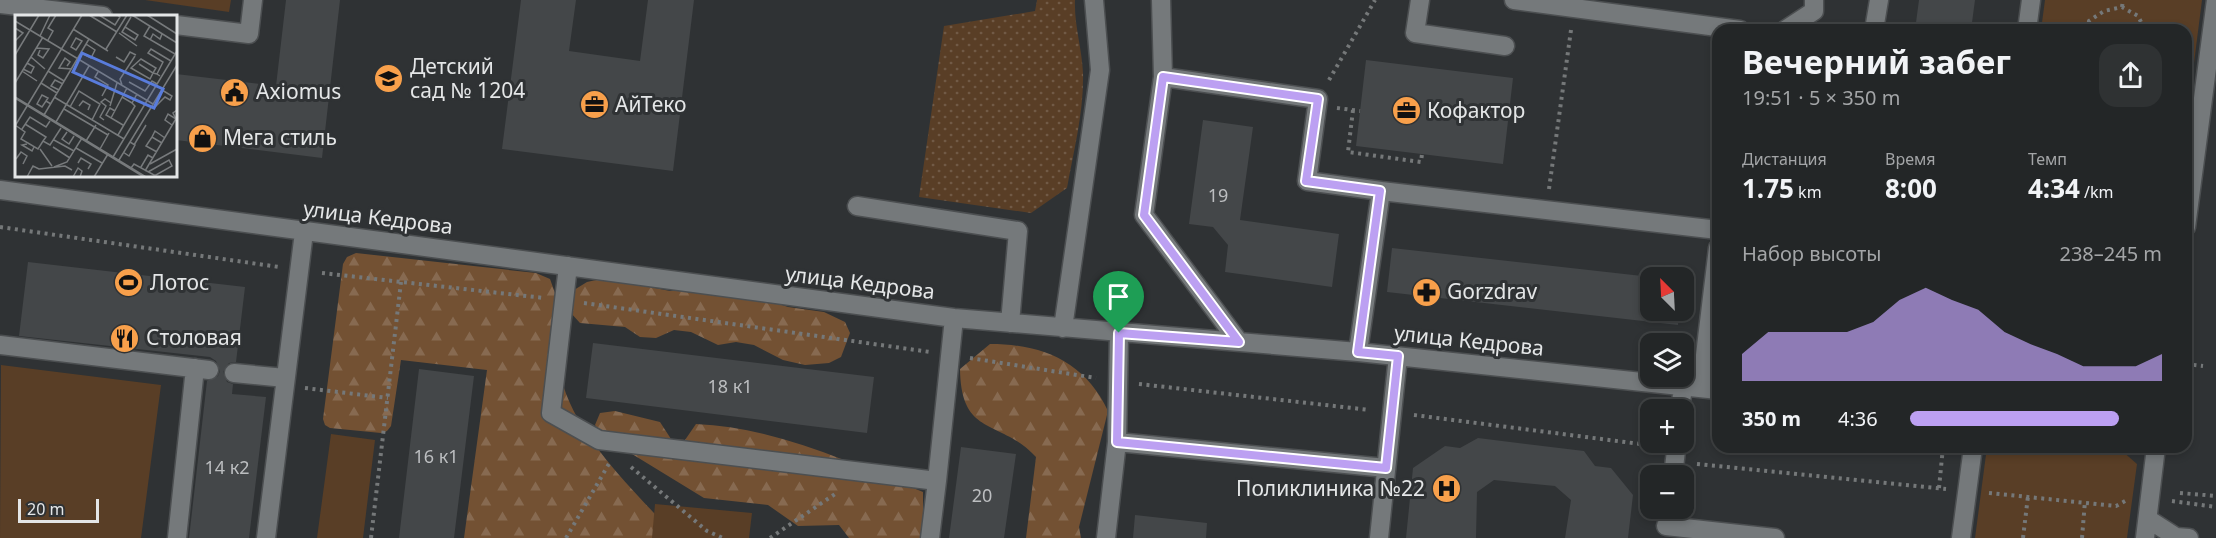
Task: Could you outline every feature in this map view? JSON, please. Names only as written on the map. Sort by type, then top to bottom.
[{"type":"street","points":[[177,25],[249,34],[253,0]]},
{"type":"street","points":[[1063,328],[1100,70],[1094,0]]},
{"type":"street","points":[[1161,0],[1163,77],[1144,215],[1239,342]]},
{"type":"street","points":[[1420,0],[1415,33],[1505,46]]},
{"type":"street","points":[[1514,0],[1712,27]]},
{"type":"street","points":[[1794,24],[1814,11],[1814,0]]},
{"type":"street","points":[[1875,24],[1879,0]]},
{"type":"street","points":[[2028,24],[2031,0]]},
{"type":"street","points":[[2192,185],[2214,32],[2216,0]]},
{"type":"street","points":[[0,4],[94,15]]},
{"type":"street","points":[[1163,77],[1318,99],[1306,181],[1712,229]]},
{"type":"street","name":"улица Кедрова","points":[[0,190],[954,318],[1358,352],[1640,382]]},
{"type":"street","points":[[1358,352],[1380,191]]},
{"type":"street","points":[[857,206],[1018,231],[1010,323]]},
{"type":"street","points":[[266,538],[304,232]]},
{"type":"street","points":[[568,266],[551,413],[598,440],[937,481]]},
{"type":"street","points":[[930,538],[954,318]]},
{"type":"street","points":[[1106,538],[1117,442],[1119,333]]},
{"type":"street","points":[[1709,389],[1712,342]]},
{"type":"street","points":[[0,345],[202,369],[177,538]]},
{"type":"street","points":[[1379,538],[1398,356]]},
{"type":"street","points":[[234,373],[285,382]]},
{"type":"street","points":[[1681,399],[1683,387]]},
{"type":"street","name":"улица Кедрова","points":[[1683,387],[1709,389]]},
{"type":"street","points":[[1117,442],[1386,468]]},
{"type":"street","points":[[1961,538],[1971,453]]},
{"type":"street","points":[[2145,538],[2155,453]]},
{"type":"street","points":[[2148,519],[2176,537],[2189,538]]},
{"type":"street","points":[[1667,524],[1775,538]]},
{"type":"path","points":[[1318,99],[1375,0]]},
{"type":"path","points":[[2122,7],[2123,0]]},
{"type":"path","points":[[2089,24],[2089,21],[2104,11],[2122,7],[2138,15],[2142,24]]},
{"type":"path","points":[[1546,210],[1574,9]]},
{"type":"path","points":[[1353,110],[1348,152],[1421,162],[1422,154]]},
{"type":"path","points":[[371,538],[401,282]]},
{"type":"path","points":[[2192,365],[2203,366]]},
{"type":"path","points":[[285,382],[388,398]]},
{"type":"path","points":[[1942,453],[1939,488],[2085,501],[2116,506],[2133,497],[2216,507]]},
{"type":"path","points":[[566,538],[615,454]]},
{"type":"path","points":[[770,538],[865,472]]},
{"type":"path","points":[[2180,493],[2216,496]]},
{"type":"path","points":[[663,494],[707,531],[723,538]]},
{"type":"path","points":[[2024,538],[2028,496]]},
{"type":"path","points":[[2082,538],[2085,501]]},
{"type":"shaded area","points":[[145,0],[231,0],[229,12]]},
{"type":"shaded area","points":[[1037,0],[1075,0],[1083,87],[1078,131],[1067,188],[1031,213],[919,197],[944,26],[1035,11]]},
{"type":"shaded area","points":[[2045,0],[2202,0],[2192,79],[2192,24],[2042,24]]},
{"type":"shaded area","points":[[1,365],[161,385],[141,538],[0,538]]},
{"type":"shaded area","points":[[331,434],[375,440],[363,538],[317,538]]},
{"type":"shaded area","points":[[1986,453],[2124,453],[2137,464],[2127,538],[1975,538]]},
{"type":"shaded area","points":[[655,504],[752,513],[749,538],[652,538]]},
{"type":"green space","points":[[356,253],[536,273],[550,279],[555,293],[561,376],[571,406],[612,467],[677,538],[464,538],[487,370],[401,360],[391,426],[387,431],[381,433],[330,428],[325,425],[323,419],[343,264],[347,257]]},
{"type":"green space","points":[[605,278],[670,291],[690,288],[764,299],[788,307],[824,312],[845,322],[850,333],[841,357],[829,363],[805,365],[783,360],[754,345],[736,342],[718,345],[691,332],[674,330],[656,338],[640,337],[625,327],[580,323],[570,312],[574,290],[587,282]]},
{"type":"green space","points":[[990,344],[1028,348],[1060,359],[1075,368],[1087,380],[1108,411],[1079,527],[1081,538],[1026,538],[1036,457],[1009,436],[975,417],[967,406],[962,391],[960,369]]},
{"type":"green space","points":[[615,411],[660,422],[671,439],[685,440],[696,424],[754,432],[783,439],[812,448],[923,492],[923,538],[849,538],[839,525],[798,526],[768,505],[704,498],[601,435],[595,425],[600,413]]},
{"type":"building","points":[[286,0],[340,0],[322,158],[177,140],[177,74],[276,86]]},
{"type":"building","name":"АйТеко","points":[[521,0],[576,0],[569,51],[640,61],[648,0],[694,0],[673,171],[502,149]]},
{"type":"building","points":[[1919,0],[1975,0],[1972,24],[1916,24]]},
{"type":"building","points":[[1366,60],[1513,78],[1503,164],[1356,146]]},
{"type":"building","points":[[1203,120],[1253,127],[1240,220],[1339,234],[1332,287],[1225,272],[1228,245],[1213,227],[1189,224]]},
{"type":"building","points":[[1392,248],[1640,276],[1640,321],[1387,292]]},
{"type":"building","points":[[28,262],[245,287],[236,362],[229,363],[223,372],[227,382],[233,384],[232,394],[266,397],[249,538],[189,538],[207,381],[218,376],[220,371],[216,361],[210,357],[19,336]]},
{"type":"building","points":[[1643,321],[1678,321],[1678,325]]},
{"type":"building","points":[[593,343],[874,377],[867,433],[586,398]]},
{"type":"building","points":[[419,369],[474,376],[454,538],[399,538]]},
{"type":"building","name":"Поликлиника №22","points":[[1478,438],[1584,451],[1595,466],[1611,468],[1633,495],[1628,538],[1565,538],[1571,500],[1555,486],[1494,480],[1477,492],[1476,538],[1406,538],[1413,468],[1445,446],[1460,448]]},
{"type":"building","points":[[961,447],[1016,454],[1004,538],[949,538]]},
{"type":"building","points":[[1135,515],[1207,523],[1206,538],[1133,538]]},
{"type":"place","name":"Детский сад № 1204","points":[[389,79]]},
{"type":"place","name":"Axiomus","points":[[235,92]]},
{"type":"place","name":"АйТеко","points":[[594,105]]},
{"type":"place","name":"Кофактор","points":[[1406,111]]},
{"type":"place","name":"Мега стиль","points":[[202,138]]},
{"type":"place","name":"Лотос","points":[[129,283]]},
{"type":"place","name":"Gorzdrav","points":[[1426,292]]},
{"type":"place","name":"Столовая","points":[[125,338]]},
{"type":"place","name":"Поликлиника №22","points":[[1446,489]]},
{"type":"route","points":[[1163,77],[1318,99],[1306,181],[1380,191],[1358,352],[1398,356],[1390,412],[1386,468],[1159,448],[1117,442],[1116,381],[1119,333],[1239,342],[1144,215],[1163,77]]}]
